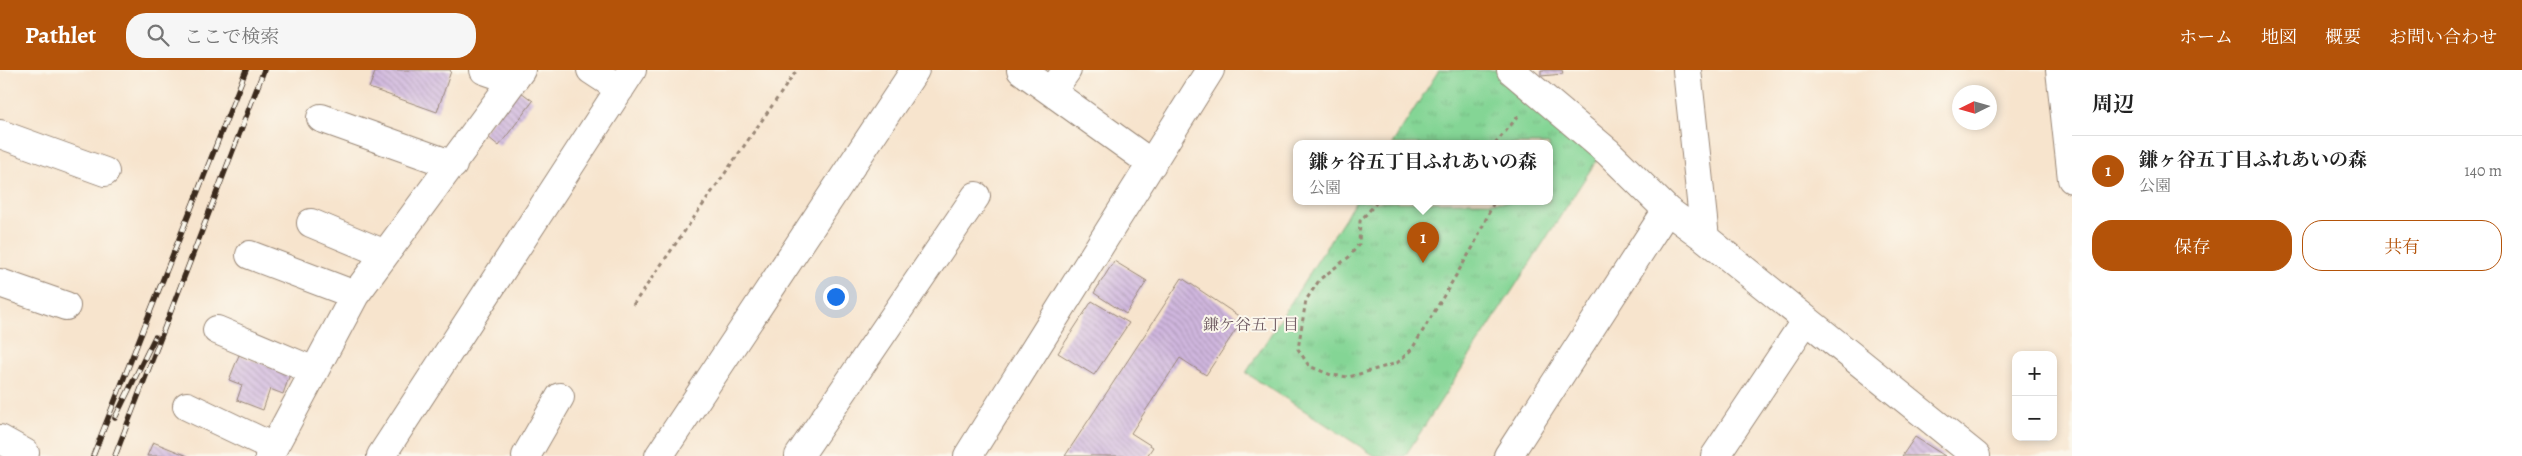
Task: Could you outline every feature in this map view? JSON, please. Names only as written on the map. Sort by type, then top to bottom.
[{"type":"street","points":[[187,406],[271,451],[355,295],[453,165],[517,75],[484,70]]},
{"type":"street","points":[[380,456],[626,79],[591,70]]},
{"type":"street","points":[[659,456],[915,70]]},
{"type":"street","points":[[1021,70],[1060,80],[1152,164]]},
{"type":"street","points":[[968,456],[1210,70]]},
{"type":"street","points":[[1511,70],[1608,152],[1667,210],[1705,238],[1976,456]]},
{"type":"street","points":[[1687,70],[1705,238]]},
{"type":"street","points":[[2060,70],[2072,179]]},
{"type":"street","points":[[321,118],[453,165]]},
{"type":"street","points":[[0,134],[105,172]]},
{"type":"street","points":[[799,456],[976,196]]},
{"type":"street","points":[[1508,456],[1667,210]]},
{"type":"street","points":[[311,223],[385,254]]},
{"type":"street","points":[[250,255],[355,295]]},
{"type":"street","points":[[0,283],[66,306]]},
{"type":"street","points":[[1715,456],[1806,320]]},
{"type":"street","points":[[217,330],[314,371]]},
{"type":"street","points":[[526,456],[560,397]]},
{"type":"street","points":[[0,439],[25,453]]},
{"type":"path","points":[[633,305],[797,70]]},
{"type":"path","points":[[1497,140],[1537,93]]},
{"type":"path","points":[[1374,205],[1360,221],[1359,244],[1349,257],[1320,279],[1306,300],[1298,349],[1309,366],[1331,375],[1349,377],[1397,364],[1412,349],[1473,247],[1493,205]]},
{"type":"green space","points":[[1439,70],[1498,70],[1602,152],[1405,456],[1375,456],[1246,373],[1353,205],[1553,205],[1553,140],[1395,140]]},
{"type":"building","points":[[376,70],[451,71],[437,112],[369,88]]},
{"type":"building","points":[[1541,70],[1562,70],[1563,74],[1541,76]]},
{"type":"building","points":[[517,89],[533,101],[499,146],[483,133]]},
{"type":"building","points":[[1114,261],[1147,281],[1126,314],[1094,293]]},
{"type":"building","points":[[1182,278],[1243,319],[1206,375],[1180,358],[1131,433],[1153,447],[1147,456],[1065,456]]},
{"type":"building","points":[[1092,301],[1129,323],[1094,375],[1058,353]]},
{"type":"building","points":[[239,355],[290,374],[283,394],[270,389],[263,410],[237,400],[242,385],[229,380]]},
{"type":"building","points":[[1915,437],[1945,456],[1902,456]]},
{"type":"building","points":[[153,442],[188,456],[147,456]]},
{"type":"railway","points":[[93,456],[246,70]]},
{"type":"railway","points":[[115,456],[264,70]]},
{"type":"railway","points":[[115,418],[155,337]]},
{"type":"place","name":"鎌ヶ谷五丁目ふれあいの森","points":[[1423,263]]},
{"type":"district","name":"鎌ケ谷五丁目","points":[[1251,325]]}]
